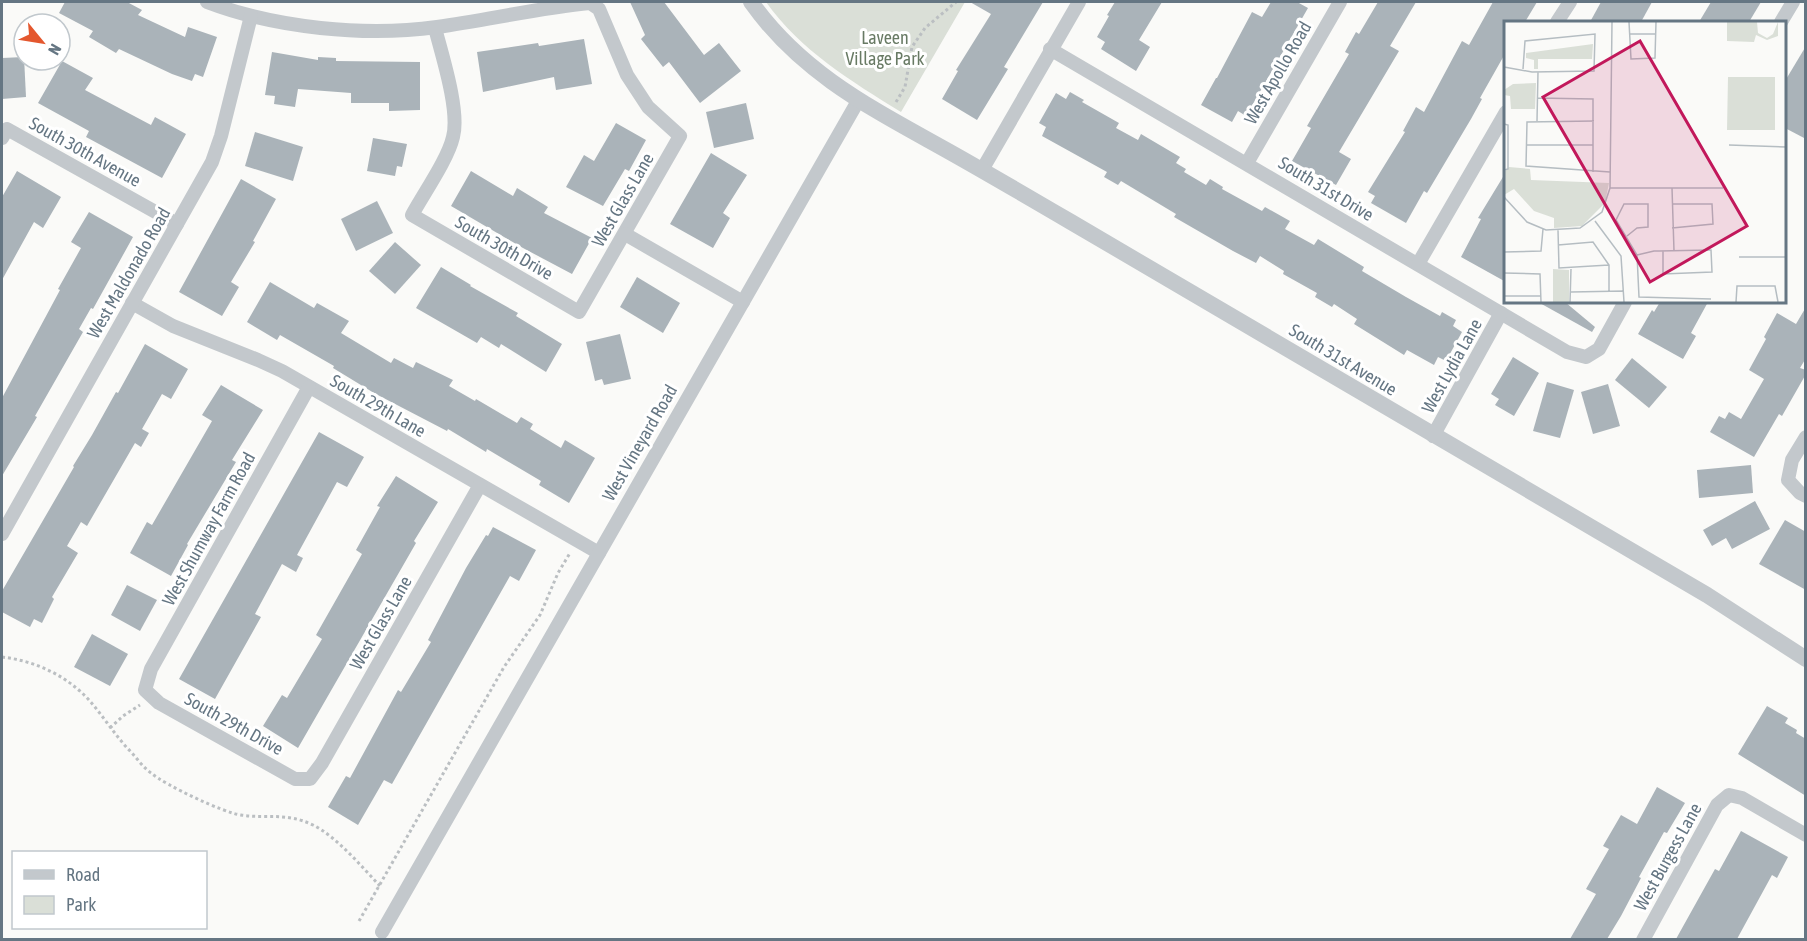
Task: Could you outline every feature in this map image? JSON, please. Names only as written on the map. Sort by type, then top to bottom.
[{"type":"street","points":[[207,2],[252,16],[293,25],[365,31],[435,28]]},
{"type":"street","points":[[751,2],[781,38],[827,79],[858,101]]},
{"type":"street","points":[[982,170],[1078,2]]},
{"type":"street","name":"West Apollo Road","points":[[1247,163],[1340,2]]},
{"type":"street","points":[[1558,21],[1570,2]]},
{"type":"street","points":[[1782,21],[1793,2]]},
{"type":"street","name":"West Glass Lane","points":[[435,28],[590,3],[599,9],[627,75],[643,99],[680,136],[579,312]]},
{"type":"street","name":"West Maldonado Road","points":[[2,534],[212,162],[221,136],[252,16]]},
{"type":"street","name":"South 30th Drive","points":[[435,28],[455,113],[454,136],[446,156],[412,215],[579,312]]},
{"type":"street","name":"South 31st Drive","points":[[1050,49],[1567,352],[1586,357],[1599,349],[1624,303]]},
{"type":"street","name":"South 31st Avenue","points":[[858,101],[982,170],[1707,595],[1806,659]]},
{"type":"street","name":"West Vineyard Road","points":[[382,932],[858,101]]},
{"type":"street","points":[[1418,264],[1504,115]]},
{"type":"street","name":"South 30th Avenue","points":[[4,134],[177,224]]},
{"type":"street","points":[[625,234],[743,302]]},
{"type":"street","name":"South 29th Lane","points":[[132,303],[173,326],[258,360],[309,387],[599,553]]},
{"type":"street","name":"West Lydia Lane","points":[[1433,436],[1502,313]]},
{"type":"street","name":"West Shumway Farm Road","points":[[149,694],[151,669],[309,387]]},
{"type":"street","points":[[1806,437],[1792,460],[1788,480],[1806,496]]},
{"type":"street","name":"West Glass Lane","points":[[310,778],[322,763],[480,485]]},
{"type":"street","name":"South 29th Drive","points":[[149,694],[295,779],[310,778]]},
{"type":"street","name":"West Burgess Lane","points":[[1643,939],[1717,805],[1729,795],[1742,798],[1806,835]]},
{"type":"path","points":[[896,102],[905,87],[912,47],[925,28],[956,2]]},
{"type":"path","points":[[359,921],[504,667],[540,615],[558,573],[578,541]]},
{"type":"path","points":[[2,657],[21,659],[51,671],[76,688],[151,774],[173,787],[226,811],[241,815],[285,816],[315,826],[357,861],[380,886]]},
{"type":"path","points":[[110,728],[149,694]]},
{"type":"green space","name":"Laveen Village Park","points":[[766,2],[965,2],[901,112],[828,64],[795,36]]},
{"type":"building","points":[[65,2],[127,2],[142,10],[138,15],[185,37],[188,27],[217,37],[203,77],[195,74],[192,81],[119,49],[116,53],[89,37],[93,31],[72,20],[72,12],[60,12]]},
{"type":"building","points":[[630,2],[664,2],[704,55],[719,43],[741,71],[700,103],[669,62],[663,67],[641,39],[645,35]]},
{"type":"building","points":[[970,2],[1043,2],[1004,67],[1008,69],[977,120],[942,99],[958,71],[956,70],[991,14]]},
{"type":"building","points":[[1115,2],[1162,2],[1139,40],[1150,47],[1136,71],[1101,49],[1105,42],[1097,37]]},
{"type":"building","points":[[1271,2],[1297,2],[1308,8],[1246,116],[1238,111],[1232,122],[1201,105],[1252,12],[1262,17]]},
{"type":"building","points":[[1378,2],[1416,2],[1390,46],[1399,51],[1339,152],[1351,159],[1336,185],[1292,161],[1311,128],[1307,126],[1349,54],[1345,52],[1356,32],[1359,34]]},
{"type":"building","points":[[1493,2],[1537,2],[1526,21],[1504,21],[1504,56],[1471,119],[1427,193],[1424,191],[1406,223],[1371,203],[1375,196],[1368,192],[1405,132],[1403,131],[1416,107],[1424,112],[1462,41],[1469,45]]},
{"type":"building","points":[[1601,2],[1652,2],[1642,21],[1591,21]]},
{"type":"building","points":[[1711,2],[1761,2],[1750,21],[1700,21]]},
{"type":"building","points":[[584,39],[592,84],[556,90],[554,77],[483,92],[477,52]]},
{"type":"building","points":[[1806,46],[1806,139],[1786,129],[1786,79]]},
{"type":"building","points":[[272,52],[318,60],[318,57],[336,58],[336,61],[420,62],[420,110],[389,111],[389,103],[351,103],[351,93],[298,89],[295,107],[274,104],[275,96],[265,95]]},
{"type":"building","points":[[2,58],[12,58],[12,72],[25,72],[26,97],[2,99]]},
{"type":"building","points":[[72,66],[93,78],[85,90],[151,125],[155,117],[186,134],[162,178],[86,137],[89,131],[38,103],[56,72],[72,72]]},
{"type":"building","points":[[1070,92],[1084,100],[1082,102],[1119,123],[1116,128],[1138,140],[1141,134],[1180,157],[1176,163],[1186,169],[1184,172],[1206,185],[1210,179],[1223,187],[1222,189],[1262,211],[1265,207],[1290,221],[1285,229],[1314,245],[1318,239],[1364,267],[1362,271],[1406,297],[1440,316],[1442,312],[1456,320],[1453,326],[1462,332],[1446,361],[1438,357],[1434,365],[1407,350],[1404,355],[1354,324],[1357,319],[1334,304],[1332,307],[1315,297],[1317,293],[1283,274],[1284,271],[1260,256],[1256,263],[1233,251],[1174,217],[1176,214],[1121,181],[1118,185],[1104,177],[1107,172],[1042,136],[1046,127],[1039,123],[1056,93],[1066,99]]},
{"type":"building","points":[[746,103],[754,139],[714,148],[706,112]]},
{"type":"building","points":[[616,123],[646,140],[629,171],[625,169],[603,206],[566,187],[584,155],[594,161]]},
{"type":"building","points":[[255,132],[303,147],[293,181],[245,166]]},
{"type":"building","points":[[373,138],[407,144],[402,167],[397,166],[395,176],[367,171]]},
{"type":"building","points":[[711,153],[747,175],[723,213],[730,218],[713,248],[670,224]]},
{"type":"building","points":[[17,171],[61,197],[43,228],[34,222],[2,280],[2,197]]},
{"type":"building","points":[[471,171],[513,196],[517,188],[548,207],[544,213],[592,238],[572,274],[451,206]]},
{"type":"building","points":[[1504,175],[1504,281],[1461,257],[1481,219],[1478,218]]},
{"type":"building","points":[[241,179],[276,199],[253,241],[255,242],[231,282],[239,287],[222,316],[179,292]]},
{"type":"building","points":[[377,201],[393,233],[356,251],[341,219]]},
{"type":"building","points":[[89,212],[133,237],[93,309],[91,308],[79,329],[83,332],[2,476],[2,398],[81,248],[71,242]]},
{"type":"building","points":[[395,242],[421,265],[395,294],[369,271]]},
{"type":"building","points":[[441,267],[518,313],[516,316],[562,344],[546,372],[501,344],[499,348],[481,337],[477,343],[416,308]]},
{"type":"building","points":[[637,277],[680,303],[663,333],[620,307]]},
{"type":"building","points":[[270,282],[314,308],[317,303],[349,321],[341,333],[391,363],[394,358],[413,368],[416,362],[453,380],[449,386],[475,401],[476,399],[517,423],[521,417],[533,424],[530,429],[561,448],[565,440],[595,458],[569,503],[539,485],[541,481],[487,449],[486,452],[448,429],[447,431],[374,393],[333,368],[334,366],[280,335],[277,340],[247,322]]},
{"type":"building","points":[[1540,303],[1566,303],[1595,327],[1592,332]]},
{"type":"building","points":[[1659,303],[1707,303],[1691,333],[1696,336],[1683,359],[1638,334],[1652,310],[1654,312]]},
{"type":"building","points":[[1806,307],[1806,358],[1800,368],[1806,370],[1806,374],[1782,416],[1779,414],[1754,457],[1710,432],[1719,416],[1725,419],[1729,412],[1741,419],[1764,379],[1749,370],[1777,313],[1796,324]]},
{"type":"building","points":[[620,334],[631,379],[604,385],[602,379],[595,381],[586,342]]},
{"type":"building","points":[[145,344],[188,369],[171,399],[162,394],[142,429],[149,433],[141,447],[135,443],[87,526],[81,522],[67,546],[78,553],[52,597],[54,599],[42,623],[34,619],[30,627],[2,612],[2,591]]},
{"type":"building","points":[[1513,357],[1539,373],[1514,416],[1495,405],[1499,399],[1491,394]]},
{"type":"building","points":[[1632,358],[1667,387],[1649,408],[1615,380]]},
{"type":"building","points":[[1547,382],[1574,390],[1560,438],[1533,431]]},
{"type":"building","points":[[1608,384],[1620,426],[1593,434],[1581,392]]},
{"type":"building","points":[[221,385],[263,410],[232,460],[236,462],[187,544],[171,576],[130,553],[147,522],[152,525],[212,421],[202,415]]},
{"type":"building","points":[[319,432],[364,457],[347,487],[337,482],[297,555],[303,558],[296,572],[282,564],[255,614],[261,617],[215,699],[179,679]]},
{"type":"building","points":[[1751,465],[1753,493],[1699,498],[1697,470]]},
{"type":"building","points":[[396,476],[438,502],[298,748],[263,726],[282,695],[287,698],[322,639],[316,635],[362,554],[356,550],[380,507],[377,506]]},
{"type":"building","points":[[1755,501],[1770,529],[1732,549],[1726,538],[1712,546],[1703,530]]},
{"type":"building","points":[[1785,520],[1806,532],[1806,590],[1759,564]]},
{"type":"building","points":[[493,527],[536,550],[519,581],[510,576],[392,784],[384,780],[358,825],[328,807],[346,776],[350,778],[398,690],[401,692],[431,642],[428,640],[466,568]]},
{"type":"building","points":[[127,585],[157,600],[140,631],[111,615]]},
{"type":"building","points":[[92,634],[128,654],[110,686],[74,667]]},
{"type":"building","points":[[1767,706],[1788,718],[1785,723],[1806,739],[1806,796],[1738,754]]},
{"type":"building","points":[[1657,787],[1685,803],[1667,833],[1664,832],[1621,916],[1607,939],[1570,939],[1596,894],[1586,889],[1609,849],[1603,846],[1621,815],[1637,824]]},
{"type":"building","points":[[1741,831],[1788,857],[1777,878],[1772,875],[1737,939],[1676,939],[1715,869],[1719,871]]}]
